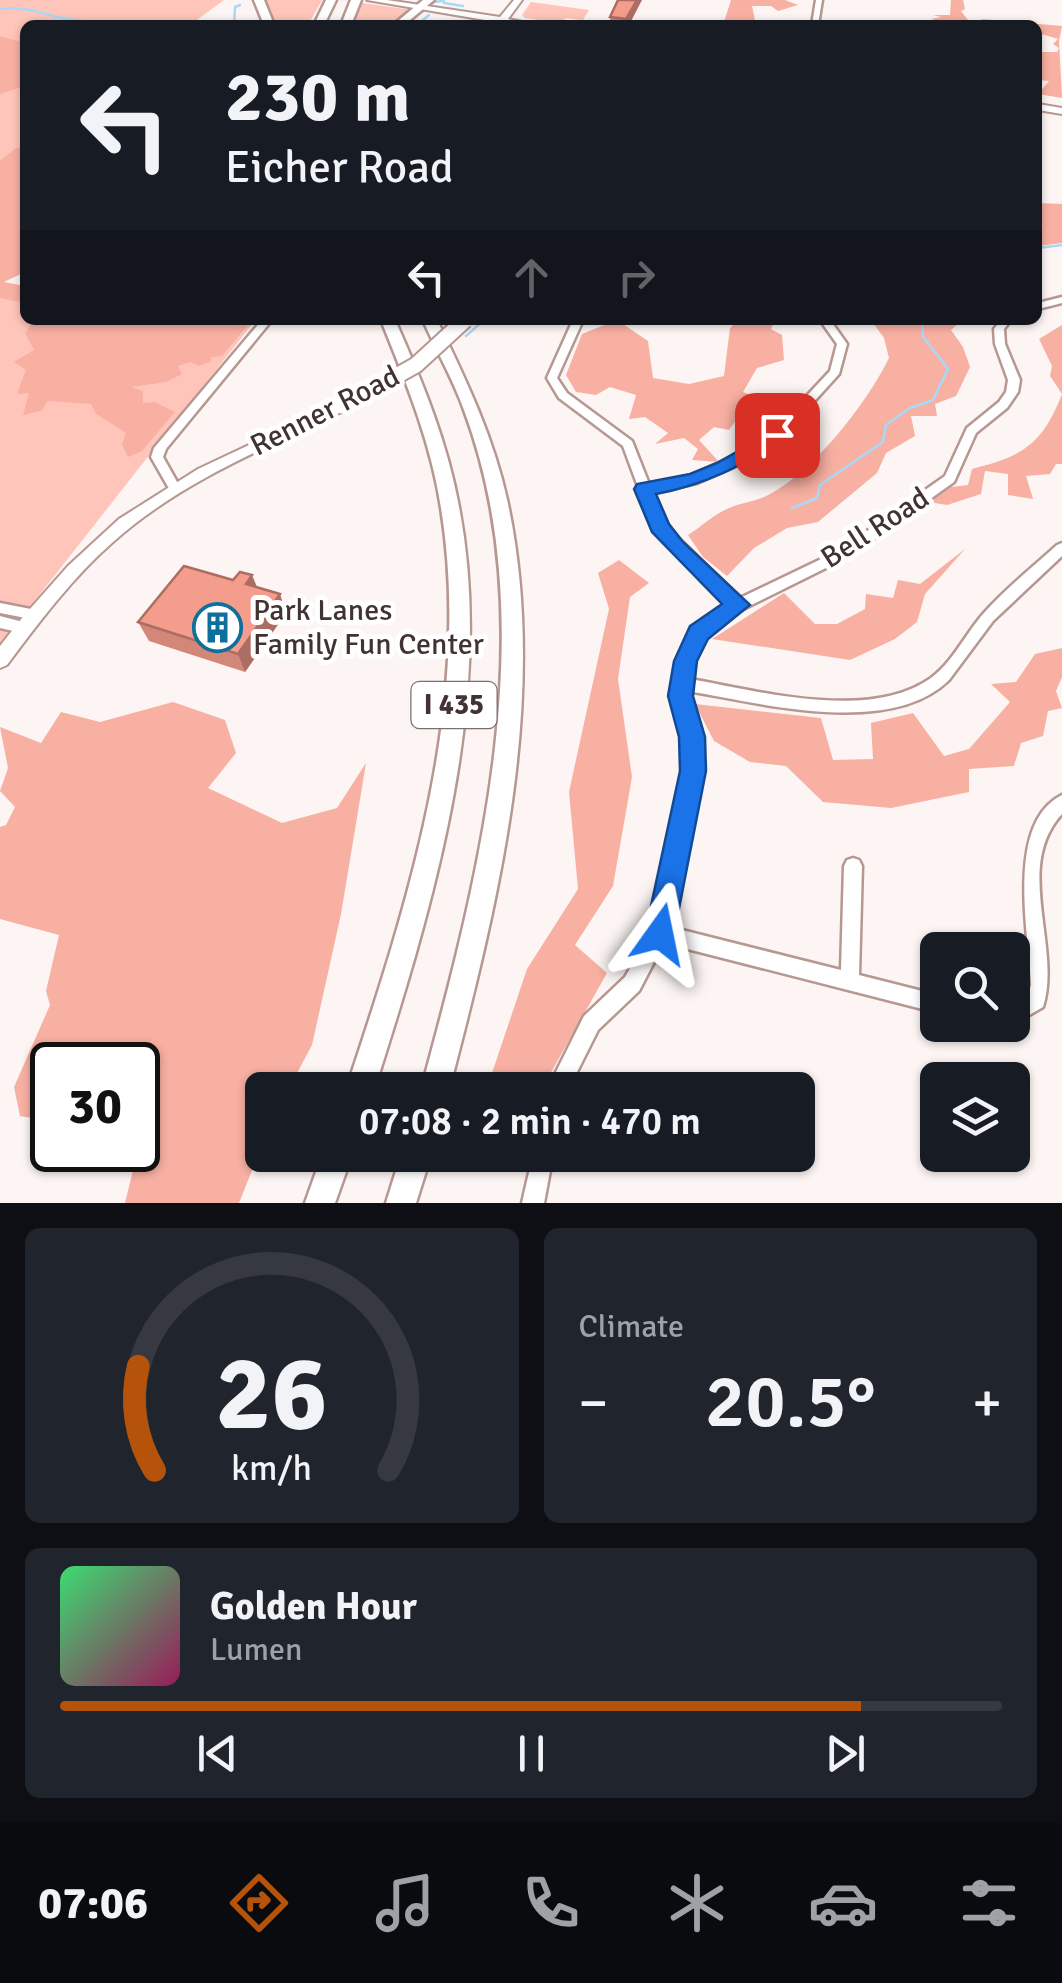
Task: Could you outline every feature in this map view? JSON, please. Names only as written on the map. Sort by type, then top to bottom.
[{"type":"highway","points":[[404,20],[425,4]]},
{"type":"highway","name":"I 435","points":[[366,1072],[407,942],[436,827],[453,718],[460,633],[455,521],[443,458],[427,402],[390,325]]},
{"type":"highway","name":"I 435","points":[[433,325],[458,372],[486,450],[504,533],[512,640],[507,745],[492,854],[439,1072]]},
{"type":"highway","points":[[320,1203],[331,1172]]},
{"type":"highway","points":[[402,1203],[411,1172]]},
{"type":"main road","points":[[370,0],[425,4]]},
{"type":"main road","points":[[396,0],[493,20]]},
{"type":"main road","points":[[503,20],[518,0]]},
{"type":"main road","name":"Renner Road","points":[[0,660],[108,537],[176,489],[416,365],[460,325]]},
{"type":"street","points":[[176,489],[157,457],[160,448],[263,325]]},
{"type":"street","points":[[566,1072],[592,1023],[632,984],[660,934],[693,771],[692,737],[680,696],[686,661],[699,633],[738,605],[660,527],[628,444],[573,404],[552,378],[576,325]]},
{"type":"street","points":[[644,489],[709,474],[747,456],[777,435],[838,366],[842,344],[829,325]]},
{"type":"street","name":"Bell Road","points":[[738,605],[845,553],[950,479],[971,431],[1003,405],[1012,392],[1014,380],[1000,344],[1002,325]]},
{"type":"street","points":[[682,684],[814,704],[862,707],[898,701],[932,685],[955,665],[978,629],[1062,548]]},
{"type":"street","points":[[0,608],[31,621]]},
{"type":"street","points":[[0,622],[31,621]]},
{"type":"street","points":[[1030,1005],[1040,984],[1033,851],[1044,819],[1062,802]]},
{"type":"street","points":[[850,982],[853,866]]},
{"type":"street","points":[[660,934],[920,1000]]},
{"type":"street","points":[[532,1203],[539,1172]]},
{"type":"shaded area","points":[[0,0],[224,0],[197,20],[20,20],[20,249],[0,264]]},
{"type":"shaded area","points":[[262,0],[322,0],[311,20],[269,20]]},
{"type":"shaded area","points":[[341,0],[413,10],[399,20],[354,20],[361,4]]},
{"type":"shaded area","points":[[731,0],[785,0],[798,5],[778,11],[771,6],[752,6],[755,20],[725,20]]},
{"type":"shaded area","points":[[951,0],[963,0],[965,9],[961,11],[968,20],[931,19],[941,17],[933,15],[950,15]]},
{"type":"shaded area","points":[[531,2],[589,10],[583,20],[539,20],[522,15]]},
{"type":"shaded area","points":[[1042,24],[1062,26],[1062,98],[1042,95],[1049,81],[1042,80],[1042,52],[1057,52],[1059,48],[1053,44],[1058,39],[1042,34]]},
{"type":"shaded area","points":[[0,36],[20,42],[20,88],[0,94]]},
{"type":"shaded area","points":[[20,148],[20,274],[4,282],[20,285],[20,302],[0,298],[0,161]]},
{"type":"shaded area","points":[[1042,203],[1062,204],[1062,243],[1042,246]]},
{"type":"shaded area","points":[[0,283],[20,286],[20,325],[251,325],[0,645]]},
{"type":"shaded area","points":[[31,325],[248,325],[222,356],[212,357],[199,366],[191,362],[178,366],[182,374],[166,382],[131,387],[143,391],[143,403],[155,402],[175,412],[142,451],[128,457],[122,444],[126,433],[96,414],[91,404],[48,401],[41,411],[23,415],[29,393],[17,394],[26,370],[14,362],[34,350],[25,333]]},
{"type":"shaded area","points":[[604,325],[624,325],[648,341],[653,378],[689,384],[724,376],[733,325],[773,325],[771,329],[782,335],[784,360],[757,368],[743,392],[750,395],[743,405],[764,419],[737,419],[729,430],[714,427],[699,440],[719,462],[692,460],[698,449],[684,438],[655,444],[668,433],[645,417],[629,419],[636,395],[610,387],[596,395],[576,392],[566,375],[582,334]]},
{"type":"shaded area","points":[[875,325],[956,325],[951,330],[970,367],[956,396],[935,404],[937,416],[911,416],[915,436],[886,453],[877,473],[818,522],[787,528],[754,548],[727,576],[703,557],[688,535],[722,512],[782,487],[818,456],[867,396],[889,358],[884,338]]},
{"type":"shaded area","points":[[1062,325],[1062,394],[1050,376],[1052,366],[1039,339]]},
{"type":"shaded area","points":[[1062,394],[1062,464],[1056,464],[1050,474],[1026,476],[1033,499],[1008,495],[1008,474],[985,471],[981,494],[947,505],[929,502],[951,487],[968,485],[972,469],[1005,459],[1029,446],[1047,425]]},
{"type":"shaded area","points":[[965,549],[925,594],[917,622],[895,639],[850,660],[712,639],[784,593],[815,624],[837,624],[865,609],[866,594],[893,598],[898,580],[920,584]]},
{"type":"shaded area","points":[[619,560],[649,583],[630,597],[618,679],[632,777],[613,886],[575,945],[607,973],[551,1072],[492,1072],[527,969],[578,889],[569,792],[609,609],[598,573]]},
{"type":"shaded area","points":[[1062,648],[1062,677],[1056,691],[1062,708],[1048,711],[1043,736],[1021,743],[1014,766],[969,769],[969,792],[891,808],[823,802],[786,766],[750,762],[714,741],[695,704],[821,718],[833,760],[873,759],[871,723],[913,713],[944,756],[969,749],[1010,702],[991,684],[1016,682],[1035,654]]},
{"type":"shaded area","points":[[173,702],[225,720],[236,753],[208,788],[282,823],[337,808],[366,763],[341,914],[312,1045],[298,1072],[245,1072],[245,1172],[251,1172],[239,1203],[125,1203],[133,1172],[160,1172],[160,1042],[34,1042],[50,1005],[46,991],[59,935],[0,919],[0,827],[6,825],[15,807],[0,791],[8,768],[0,727],[41,743],[61,712],[100,722]]},
{"type":"shaded area","points":[[30,1051],[30,1118],[20,1116],[14,1087]]},
{"type":"building","points":[[618,0],[637,0],[626,19],[610,17]]},
{"type":"building","name":"Park Lanes Family Fun Center","points":[[184,566],[233,580],[240,572],[252,575],[246,584],[280,594],[238,654],[138,622]]},
{"type":"waterway","points":[[432,2],[444,1]]},
{"type":"waterway","points":[[444,3],[463,6]]},
{"type":"waterway","points":[[234,20],[235,7],[240,5]]},
{"type":"waterway","points":[[0,9],[29,10],[76,20]]},
{"type":"waterway","points":[[423,20],[429,15]]},
{"type":"waterway","points":[[1042,248],[1062,245]]},
{"type":"waterway","points":[[466,336],[478,325]]},
{"type":"waterway","points":[[792,508],[817,498],[820,485],[883,442],[886,425],[910,408],[933,400],[948,369],[923,337],[922,325]]},
{"type":"place","name":"Park Lanes Family Fun Center","points":[[218,627]]},
{"type":"route","points":[[660,934],[693,771],[692,737],[680,696],[686,661],[699,633],[738,605],[676,547],[660,527],[644,489],[693,480],[724,468],[777,435]]}]
